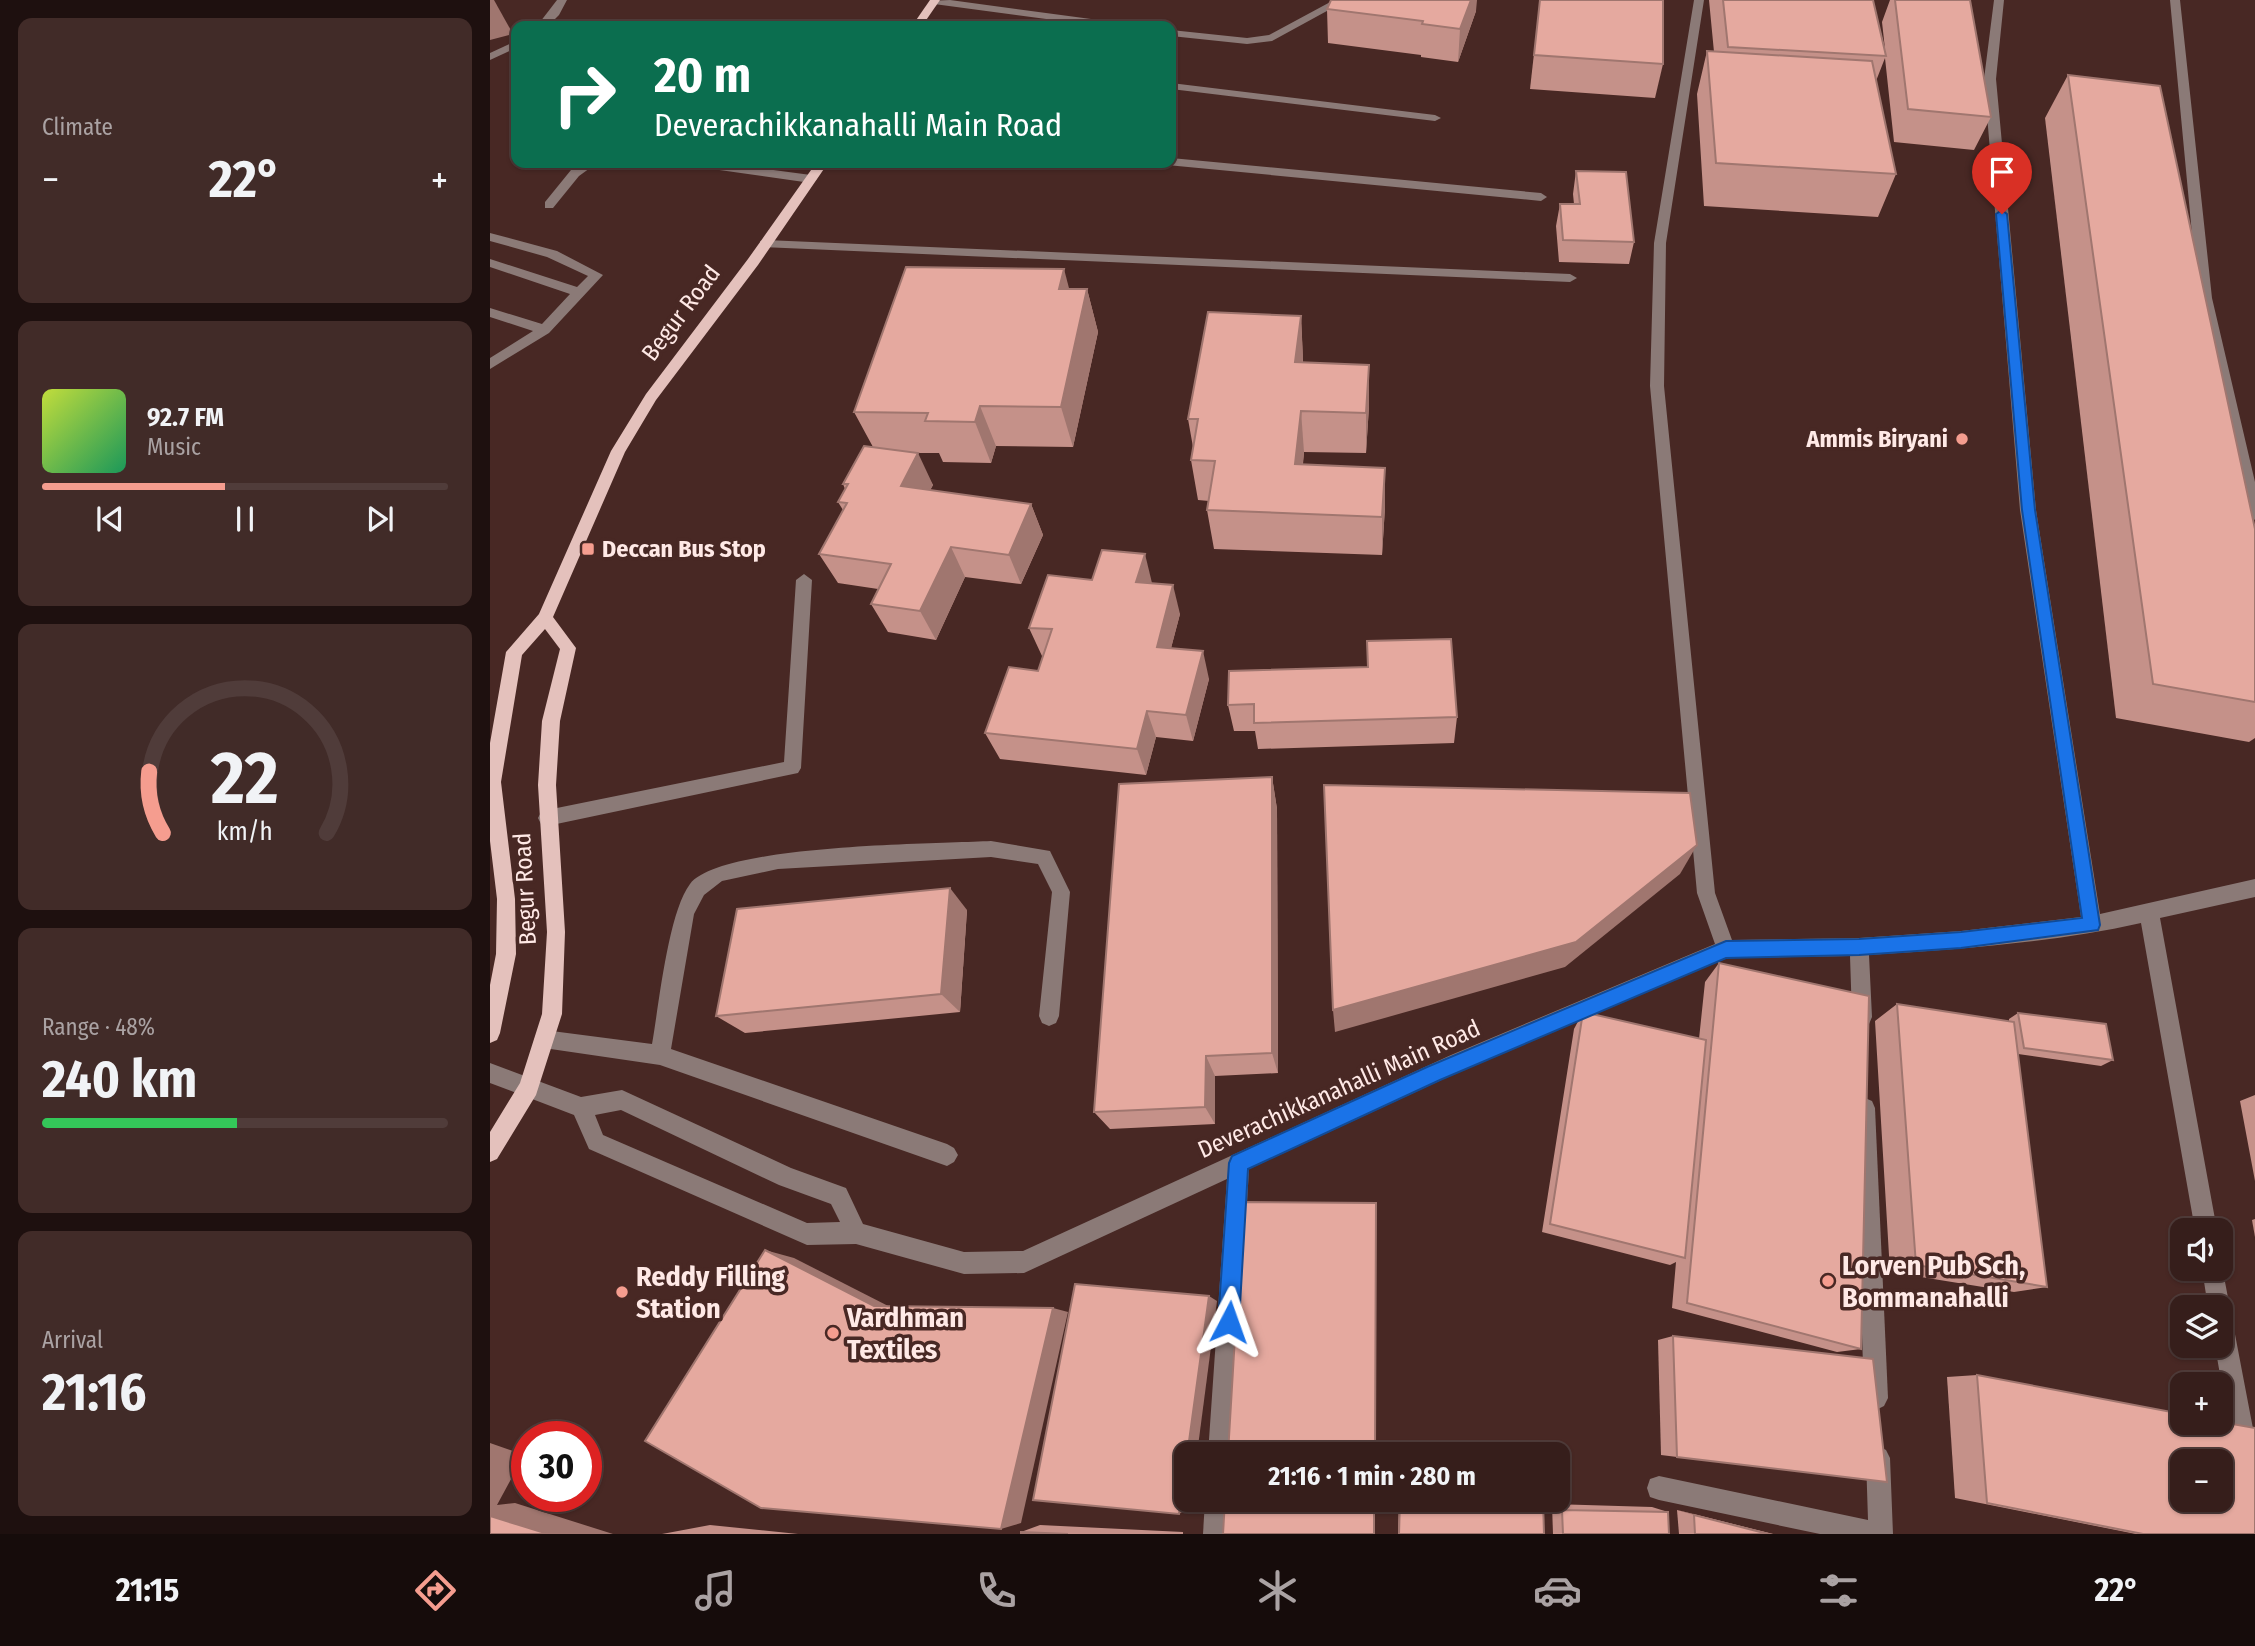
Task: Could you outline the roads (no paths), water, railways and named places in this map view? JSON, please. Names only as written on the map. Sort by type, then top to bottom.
[{"type":"main road","points":[[921,21],[935,1]]},
{"type":"main road","name":"Begur Road","points":[[490,1033],[506,954],[506,899],[498,851],[492,782],[514,652],[545,618],[618,451],[651,397],[819,168]]},
{"type":"main road","name":"Begur Road","points":[[490,1152],[529,1088],[552,1014],[556,932],[554,873],[547,818],[551,721],[568,648],[545,618]]},
{"type":"street","points":[[547,21],[562,0]]},
{"type":"street","points":[[978,7],[994,0]]},
{"type":"street","points":[[1176,34],[1247,41],[1272,38],[1342,0]]},
{"type":"street","points":[[1699,0],[1660,243],[1657,386],[1706,893],[1726,950]]},
{"type":"street","points":[[1999,0],[1990,79],[2028,510],[2092,925]]},
{"type":"street","points":[[2175,0],[2205,298],[2255,514]]},
{"type":"street","points":[[935,1],[1083,21]]},
{"type":"street","points":[[490,57],[511,46]]},
{"type":"street","points":[[1176,87],[1435,118]]},
{"type":"street","points":[[1176,162],[1541,197]]},
{"type":"street","points":[[549,205],[575,173],[583,168]]},
{"type":"street","points":[[733,168],[811,179]]},
{"type":"street","points":[[490,237],[552,254],[596,275],[544,330],[490,364]]},
{"type":"street","points":[[765,244],[1570,278]]},
{"type":"street","points":[[490,263],[580,293]]},
{"type":"street","points":[[490,312],[544,330]]},
{"type":"street","points":[[547,818],[792,768],[804,580]]},
{"type":"street","points":[[660,1055],[685,913],[697,888],[718,874],[778,860],[991,849],[1044,857],[1061,892],[1049,1016]]},
{"type":"street","name":"Deverachikkanahalli Main Road","points":[[581,1107],[596,1143],[807,1234],[856,1233],[964,1263],[1024,1262],[1458,1062],[1726,950],[1859,947],[1961,940],[2092,925],[2255,888]]},
{"type":"street","points":[[2148,912],[2204,1218]]},
{"type":"street","points":[[1859,947],[1863,1045]]},
{"type":"street","points":[[544,1040],[660,1055],[947,1155]]},
{"type":"street","points":[[490,1073],[581,1107],[622,1100],[787,1177],[838,1196],[856,1233]]},
{"type":"street","points":[[1660,1488],[1880,1534],[1865,1087]]},
{"type":"street","points":[[1221,1442],[1239,1163]]},
{"type":"street","points":[[2229,1358],[2248,1465]]},
{"type":"street","points":[[1215,1534],[1216,1512]]},
{"type":"place","name":"Ammis Biryani","points":[[1962,439]]},
{"type":"place","name":"Deccan Bus Stop","points":[[588,549]]},
{"type":"place","name":"Lorven Pub Sch, Bommanahalli","points":[[1828,1281]]},
{"type":"place","name":"Reddy Filling Station","points":[[622,1292]]},
{"type":"place","name":"Vardhman Textiles","points":[[833,1333]]}]
